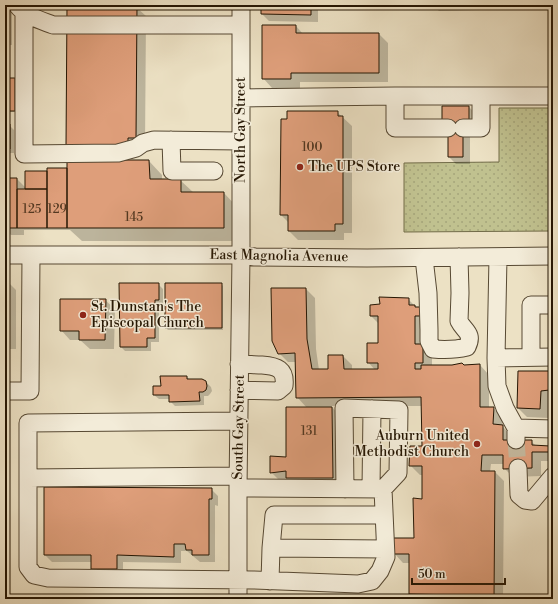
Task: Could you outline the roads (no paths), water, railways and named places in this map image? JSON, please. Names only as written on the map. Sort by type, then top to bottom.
[{"type":"street","name":"North Gay Street","points":[[241,5],[241,255]]},
{"type":"street","points":[[20,8],[27,15],[53,26],[241,26]]},
{"type":"street","points":[[20,8],[24,154],[118,153],[136,148],[144,143],[154,140],[241,141]]},
{"type":"street","points":[[395,96],[395,128],[481,128],[481,96]]},
{"type":"street","points":[[241,98],[553,96]]},
{"type":"street","points":[[171,140],[172,171],[214,171]]},
{"type":"street","name":"East Magnolia Avenue","points":[[5,255],[241,255],[255,257],[367,258],[553,256]]},
{"type":"street","points":[[5,391],[30,391],[31,255]]},
{"type":"street","name":"South Gay Street","points":[[238,599],[241,255]]},
{"type":"street","points":[[424,258],[428,293],[430,330],[429,341],[434,349],[456,350],[467,347],[469,342],[469,335],[459,321],[459,257]]},
{"type":"street","points":[[498,257],[496,358],[497,386],[516,434],[553,429]]},
{"type":"street","points":[[531,357],[531,305],[553,305]]},
{"type":"street","points":[[496,358],[553,357]]},
{"type":"street","points":[[239,364],[274,366],[280,369],[285,378],[284,386],[278,391],[239,390]]},
{"type":"street","points":[[28,478],[238,482],[345,489],[377,489],[398,473],[399,410],[344,408],[345,489]]},
{"type":"street","points":[[239,421],[28,422],[28,567],[34,575],[63,579],[238,580],[358,584],[372,581],[380,571],[386,557],[384,515],[377,489],[372,409]]},
{"type":"street","points":[[518,468],[519,496],[525,500],[532,501],[553,476]]},
{"type":"street","points":[[270,581],[274,515],[384,515]]},
{"type":"street","points":[[271,548],[385,549]]},
{"type":"tunnel","points":[[516,440],[518,468]]},
{"type":"place","name":"The UPS Store","points":[[300,167]]},
{"type":"place","name":"St. Dunstan's The Episcopal Church","points":[[83,315]]},
{"type":"place","name":"Auburn United Methodist Church","points":[[477,444]]}]
